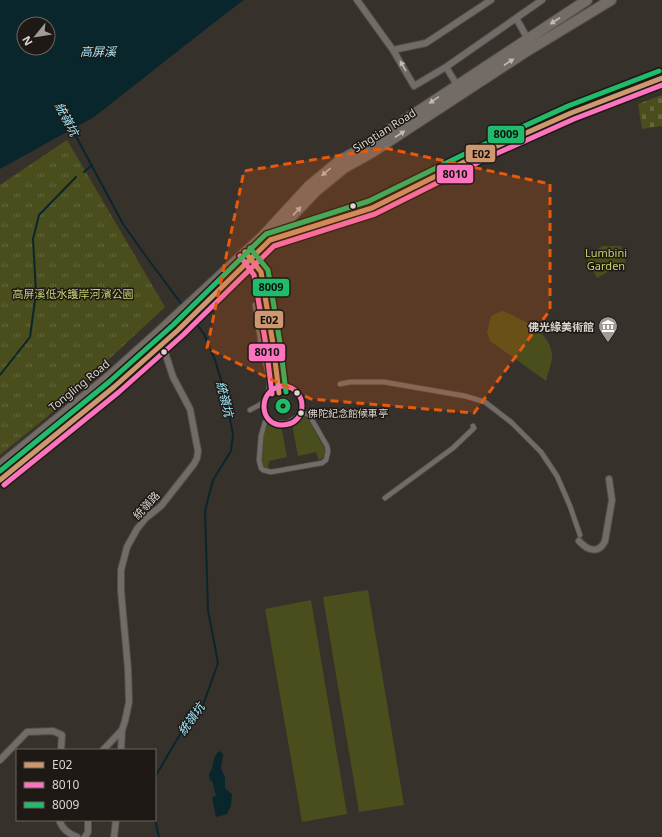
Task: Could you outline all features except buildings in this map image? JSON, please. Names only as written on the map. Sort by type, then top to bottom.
[{"type":"main road","points":[[588,0],[596,9]]},
{"type":"main road","name":"Singtian Road","points":[[192,308],[316,191],[344,168],[371,153],[530,43],[588,0]]},
{"type":"main road","name":"Singtian Road","points":[[267,238],[309,186],[338,161],[367,145],[457,85],[530,43],[611,0]]},
{"type":"main road","name":"Tongling Road","points":[[0,480],[114,387],[159,339],[171,321],[192,308]]},
{"type":"main road","name":"Tongling Road","points":[[0,466],[108,378],[159,339],[178,330],[192,308]]},
{"type":"street","points":[[357,0],[393,50],[414,86],[446,67],[542,0]]},
{"type":"street","points":[[393,50],[426,43],[491,0]]},
{"type":"street","points":[[516,18],[530,43]]},
{"type":"street","points":[[446,67],[457,85]]},
{"type":"street","points":[[267,238],[372,208],[502,144],[571,113],[662,78]]},
{"type":"street","points":[[250,410],[262,404],[265,400],[268,395],[269,382],[261,346],[255,305]]},
{"type":"street","name":"統嶺路","points":[[121,749],[122,730],[129,702],[128,669],[121,591],[121,570],[127,547],[137,529],[145,519],[161,506],[194,464],[198,451],[190,409],[173,377],[159,339]]},
{"type":"street","points":[[340,384],[350,382],[384,382],[465,396],[485,402],[512,422],[541,452],[557,476],[570,506],[584,547],[592,550],[603,546],[605,541],[612,500],[609,479]]},
{"type":"street","points":[[304,413],[311,418],[327,446],[328,455],[326,460],[322,462],[300,467],[270,472],[261,468],[259,460],[261,436],[264,424],[267,420],[283,424],[304,413]]},
{"type":"street","points":[[385,498],[453,448],[474,428],[473,426]]},
{"type":"street","points":[[104,749],[122,730]]},
{"type":"street","points":[[0,760],[27,732],[53,732],[62,735],[61,749]]},
{"type":"street","points":[[59,821],[66,832],[77,837]]},
{"type":"street","points":[[85,837],[88,832],[88,821]]},
{"type":"street","points":[[114,837],[116,821]]},
{"type":"highlighted area","points":[[385,148],[550,184],[550,310],[474,413],[311,399],[207,348],[244,171]]},
{"type":"green space","points":[[662,95],[662,126],[642,129],[638,104]]},
{"type":"green space","name":"高屏溪低水護岸河濱公園","points":[[67,140],[165,307],[47,417],[0,455],[0,185]]},
{"type":"green space","name":"Lumbini Garden","points":[[603,246],[621,246],[626,262],[597,278],[588,261],[591,253]]},
{"type":"green space","points":[[503,311],[534,327],[546,339],[550,346],[552,357],[546,381],[490,341],[487,332],[491,316]]},
{"type":"green space","points":[[283,396],[289,399],[292,405],[289,411],[283,414],[277,411],[274,405],[277,399]]},
{"type":"green space","points":[[303,416],[308,419],[325,451],[323,458],[319,460],[316,452],[298,456],[292,424]]},
{"type":"green space","points":[[269,424],[281,426],[287,457],[269,461],[268,469],[263,467],[261,458],[264,435]]},
{"type":"green space","points":[[368,590],[404,805],[359,812],[323,597]]},
{"type":"green space","points":[[311,600],[347,814],[302,822],[265,609]]},
{"type":"water","name":"高屏溪","points":[[0,0],[244,0],[220,18],[94,117],[0,169]]},
{"type":"water","points":[[220,751],[223,754],[221,768],[225,778],[225,788],[232,794],[231,806],[227,814],[216,817],[212,797],[216,796],[209,774],[215,756]]},
{"type":"waterway","name":"統嶺坑","points":[[71,127],[123,224],[183,306]]},
{"type":"waterway","points":[[84,172],[92,165]]},
{"type":"waterway","points":[[0,375],[30,337],[36,293],[33,239],[39,215],[76,177]]},
{"type":"waterway","name":"統嶺坑","points":[[156,775],[182,731],[203,705],[218,663],[208,610],[205,511],[213,480],[231,451],[233,434],[224,390],[215,360],[204,334],[193,319]]},
{"type":"waterway","name":"統嶺坑","points":[[155,821],[159,837]]},
{"type":"transit line","name":"8009","points":[[0,471],[109,382],[173,325],[266,234],[369,201],[485,144],[568,106],[659,71]]},
{"type":"transit line","name":"E02","points":[[0,480],[114,387],[178,330],[270,240],[372,208],[488,150],[571,113],[662,78]]},
{"type":"transit line","name":"8010","points":[[4,485],[119,392],[183,335],[274,246],[375,214],[491,156],[574,119],[662,85]]},
{"type":"transit line","name":"8009","points":[[250,248],[268,270],[280,343],[286,392]]},
{"type":"transit line","name":"E02","points":[[245,252],[261,272],[273,344],[279,393]]},
{"type":"transit line","name":"8010","points":[[240,256],[254,275],[266,345],[272,394]]},
{"type":"transit line","name":"8010","points":[[282,386],[274,389],[268,394],[264,407],[265,414],[269,419],[274,423],[282,425],[291,423],[297,419],[301,413],[302,406],[301,399],[297,393],[291,388],[283,386]]},
{"type":"transit line","name":"8009","points":[[281,401],[285,401],[287,402],[288,406],[287,410],[281,411],[278,408],[278,404],[281,401]]},
{"type":"place","name":"佛光緣美術館","points":[[608,343]]},
{"type":"place","name":"佛陀紀念館候車亭","points":[[301,413]]}]
